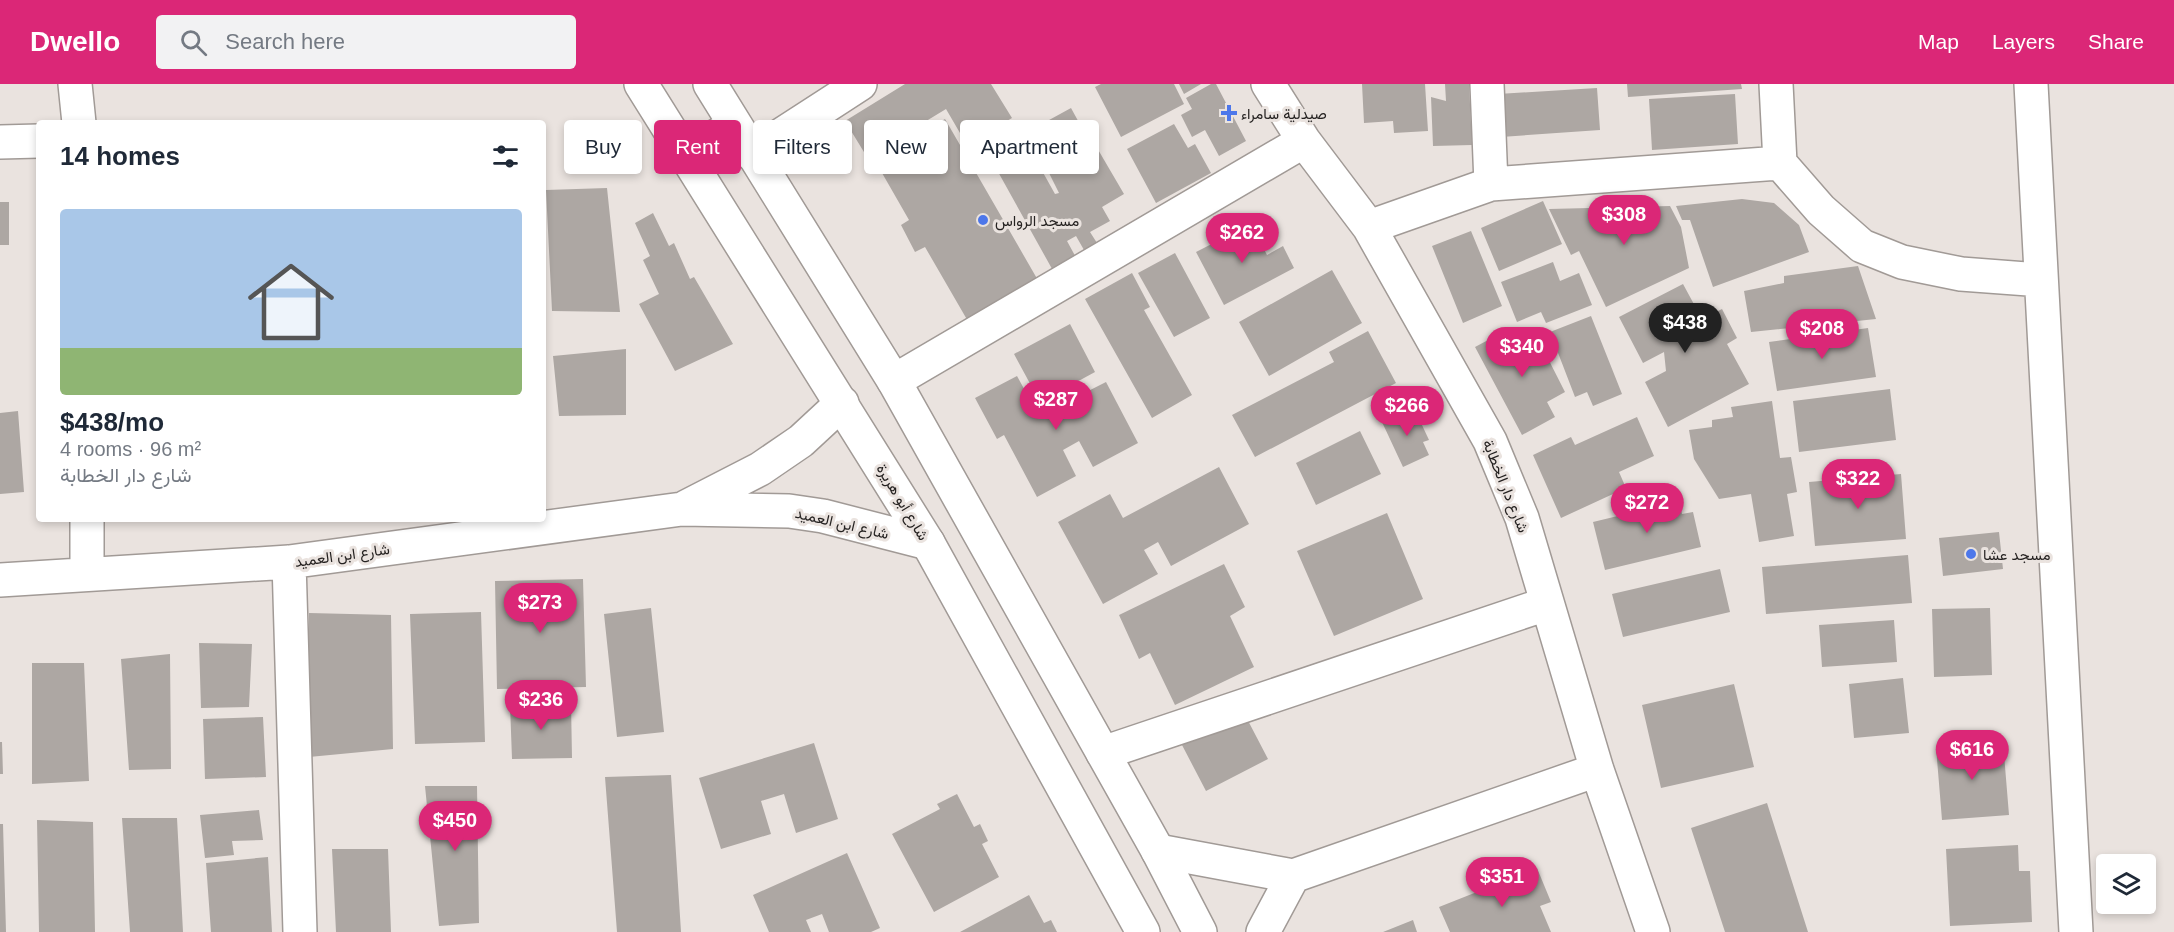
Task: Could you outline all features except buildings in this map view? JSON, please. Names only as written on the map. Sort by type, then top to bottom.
[{"type":"main road","points":[[75,84],[79,120]]},
{"type":"main road","name":"شارع أبو هريرة","points":[[641,84],[663,120]]},
{"type":"main road","points":[[710,84],[732,120]]},
{"type":"main road","points":[[752,154],[860,84]]},
{"type":"main road","name":"شارع دار الخطابة","points":[[1268,84],[1304,141],[1369,228],[1490,441],[1522,518],[1596,770],[1653,932]]},
{"type":"main road","points":[[1486,84],[1491,183]]},
{"type":"main road","points":[[1776,84],[1780,163],[1821,210],[1862,246],[1902,262],[1961,274],[2040,280]]},
{"type":"main road","points":[[2031,84],[2076,932]]},
{"type":"main road","points":[[741,135],[894,381],[1158,851],[1200,932]]},
{"type":"main road","points":[[0,142],[36,141]]},
{"type":"main road","points":[[894,381],[1304,141]]},
{"type":"main road","points":[[1369,228],[1491,183],[1780,163]]},
{"type":"main road","name":"شارع أبو هريرة","points":[[696,174],[928,543],[1143,932]]},
{"type":"main road","name":"شارع ابن العميد","points":[[682,509],[768,463],[801,441],[842,403]]},
{"type":"main road","name":"شارع ابن العميد","points":[[0,580],[289,562],[682,509],[800,513],[823,516],[928,543]]},
{"type":"main road","points":[[87,522],[87,574]]},
{"type":"main road","points":[[289,562],[300,932]]},
{"type":"main road","points":[[1103,753],[1546,604]]},
{"type":"main road","points":[[1158,851],[1293,876],[1596,770]]},
{"type":"main road","points":[[1263,932],[1293,876]]},
{"type":"place","name":"صيدلية سامراء","points":[[1229,113]]},
{"type":"place","name":"مسجد الرواس","points":[[983,220]]},
{"type":"place","name":"مسجد عشا","points":[[1971,554]]}]
